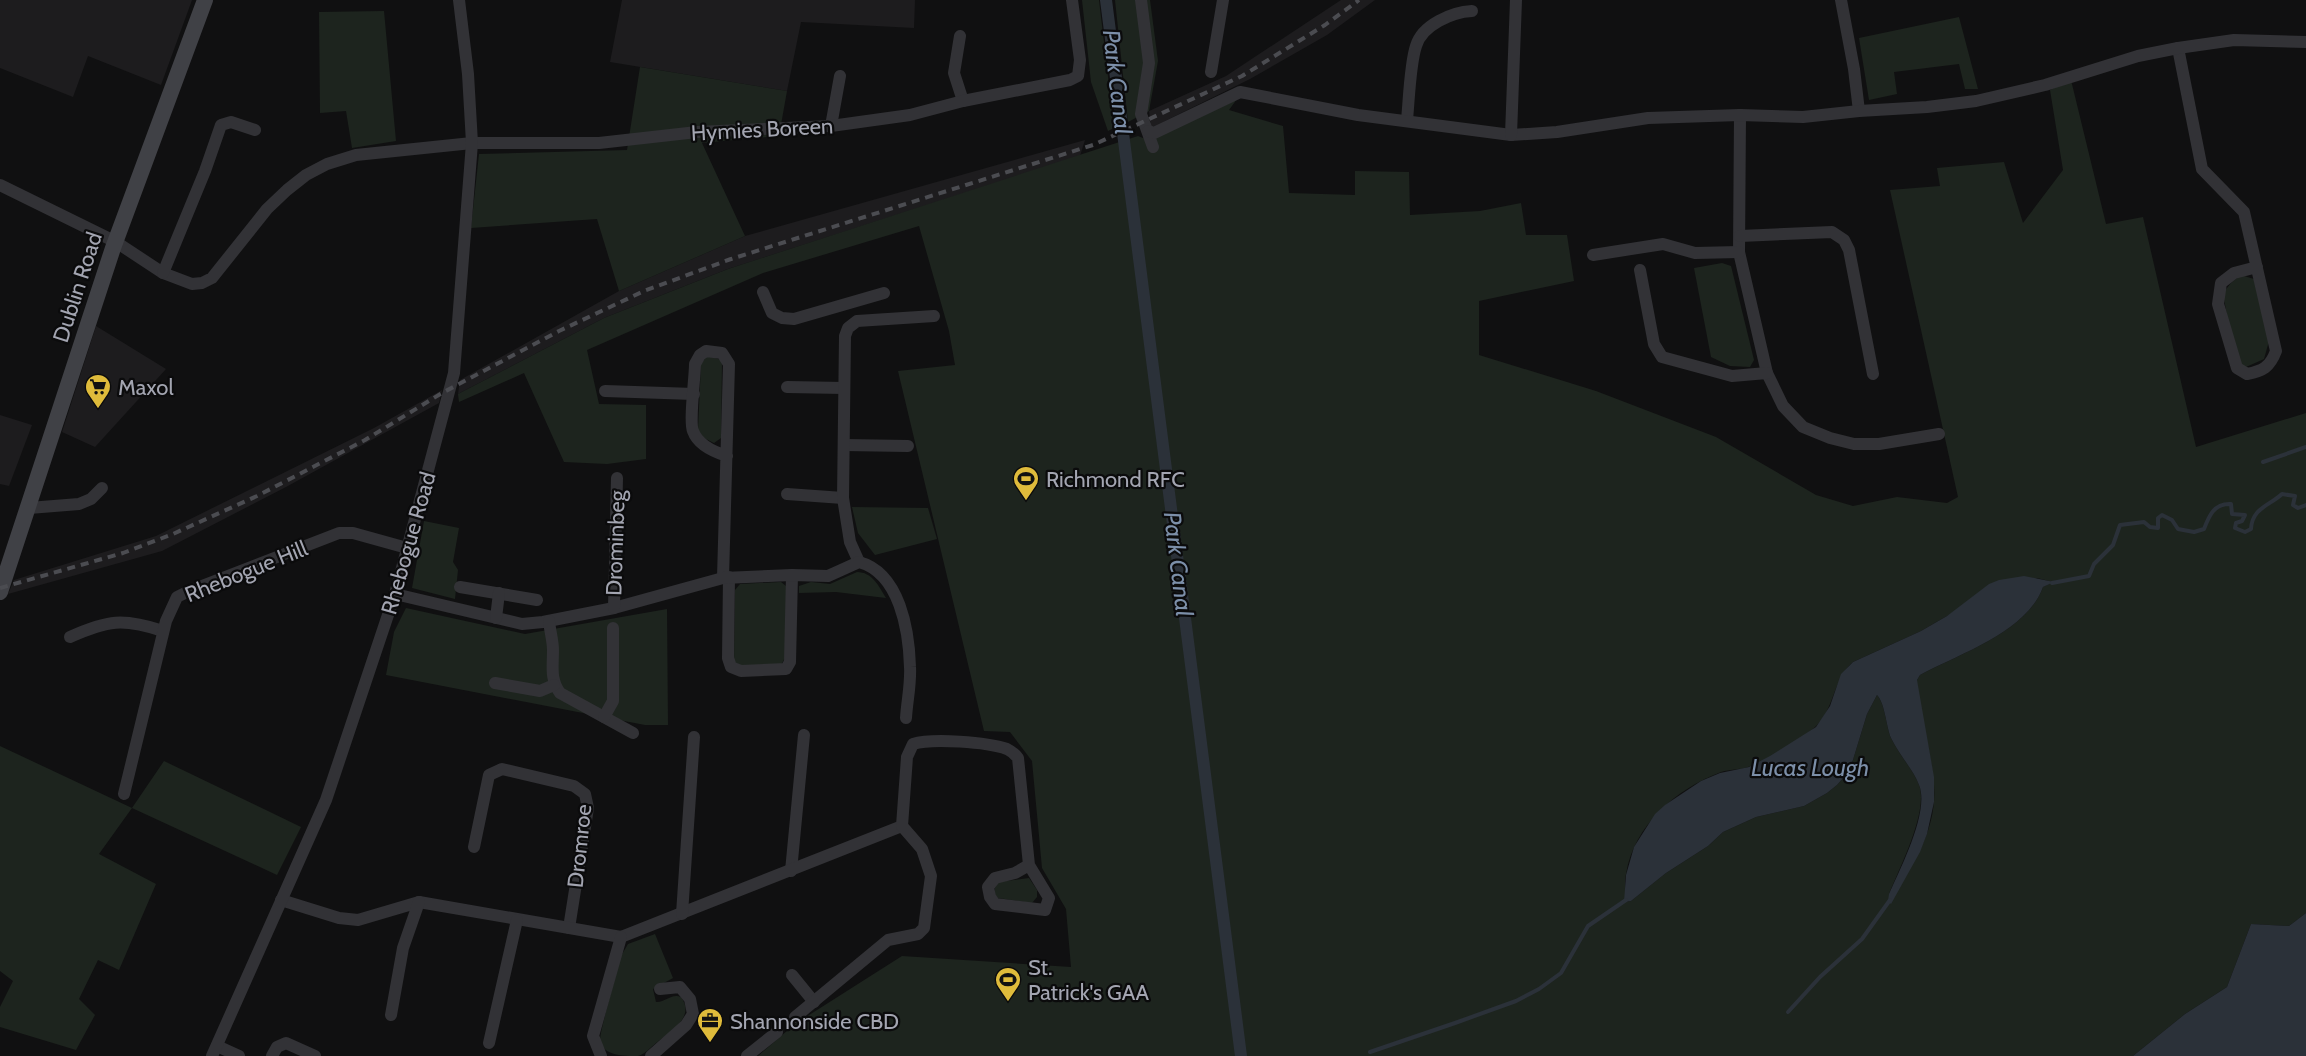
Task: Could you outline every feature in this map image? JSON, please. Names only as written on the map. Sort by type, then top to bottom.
[{"type":"main road","name":"Dublin Road","points":[[0,592],[116,242],[205,0]]},
{"type":"street","name":"Rhebogue Road","points":[[215,1051],[326,800],[395,594],[454,374],[472,143],[468,74],[459,0]]},
{"type":"street","name":"Hymies Boreen","points":[[0,185],[116,242],[163,273],[192,284],[202,283],[212,278],[267,209],[286,190],[306,175],[327,164],[356,155],[472,143],[599,143],[697,132],[831,126],[910,115],[963,101],[1070,80],[1078,76],[1080,60],[1072,0]]},
{"type":"street","points":[[1141,0],[1149,63],[1141,114],[1153,147]]},
{"type":"street","points":[[1211,72],[1223,0]]},
{"type":"street","points":[[1511,135],[1516,0]]},
{"type":"street","points":[[1841,0],[1859,111]]},
{"type":"street","points":[[1407,120],[1416,45],[1435,23],[1461,11],[1472,10]]},
{"type":"street","points":[[960,36],[954,73],[963,101]]},
{"type":"street","points":[[1148,131],[1154,133],[1240,92],[1358,115],[1511,135],[1557,132],[1648,118],[1740,115],[1803,117],[1859,111],[1927,108],[1976,101],[2045,84],[2138,56],[2178,48],[2234,40],[2306,42]]},
{"type":"street","points":[[2178,48],[2202,169],[2244,212],[2257,267],[2276,351],[2271,363],[2262,371],[2247,374],[2237,368],[2218,304],[2220,283],[2234,273],[2257,267]]},
{"type":"street","points":[[831,126],[840,76]]},
{"type":"street","points":[[1740,115],[1739,252],[1767,373],[1783,406],[1803,427],[1830,438],[1854,444],[1879,444],[1940,434]]},
{"type":"street","points":[[163,273],[201,182],[221,125],[231,122],[255,130]]},
{"type":"street","points":[[1740,236],[1832,232],[1844,240],[1849,250],[1873,374]]},
{"type":"street","points":[[1593,255],[1663,244],[1695,253],[1739,252]]},
{"type":"street","points":[[1640,270],[1654,344],[1662,357],[1732,376],[1767,373]]},
{"type":"street","points":[[763,292],[772,313],[782,318],[794,319],[884,293]]},
{"type":"street","points":[[851,302],[857,321]]},
{"type":"street","points":[[906,718],[910,668],[902,609],[890,586],[876,570],[859,562],[850,542],[843,498],[845,336],[848,328],[857,321],[933,316]]},
{"type":"street","points":[[727,456],[715,452],[700,442],[692,430],[695,364],[700,355],[706,351],[722,353],[729,364],[726,578],[731,667],[741,671],[786,669],[790,662],[792,574]]},
{"type":"street","points":[[787,387],[844,388]]},
{"type":"street","points":[[605,391],[694,394]]},
{"type":"street","points":[[844,445],[908,446]]},
{"type":"street","name":"Drominbeg","points":[[614,608],[617,478]]},
{"type":"street","points":[[29,508],[79,504],[91,499],[102,488]]},
{"type":"street","points":[[787,494],[843,498]]},
{"type":"street","name":"Rhebogue Hill","points":[[124,794],[163,631],[177,597],[339,533],[353,533],[407,548]]},
{"type":"street","name":"Drominbeg","points":[[395,594],[522,624],[614,608],[726,578],[792,574],[828,576],[859,562]]},
{"type":"street","points":[[460,586],[537,600]]},
{"type":"street","points":[[495,618],[500,593]]},
{"type":"street","points":[[70,637],[109,623],[124,621],[163,631]]},
{"type":"street","points":[[549,621],[553,648],[554,685],[560,693],[633,733]]},
{"type":"street","points":[[604,717],[613,701],[613,628]]},
{"type":"street","points":[[495,683],[540,692],[554,685]]},
{"type":"street","points":[[791,871],[804,735]]},
{"type":"street","points":[[682,914],[694,737]]},
{"type":"street","points":[[795,1017],[888,940],[918,934],[924,928],[931,876],[922,849],[902,826],[907,757],[913,744],[925,740],[990,745],[1010,750],[1018,758],[1029,866],[1049,897],[1045,910],[995,904],[990,897],[988,886],[995,878],[1015,873],[1029,866]]},
{"type":"street","name":"Dromroe","points":[[474,847],[489,775],[502,769],[574,786],[585,794],[588,808],[569,928]]},
{"type":"street","points":[[281,900],[339,918],[358,920],[419,902],[517,921],[621,937],[902,826]]},
{"type":"street","points":[[391,1015],[403,948],[419,902]]},
{"type":"street","points":[[489,1043],[517,921]]},
{"type":"street","points":[[601,1056],[592,1036],[621,937]]},
{"type":"street","points":[[792,975],[814,1002]]},
{"type":"street","points":[[651,1056],[686,1025],[693,1014],[690,999],[680,987],[660,989]]},
{"type":"street","points":[[747,1056],[777,1032]]},
{"type":"street","points":[[272,1056],[277,1047],[286,1043],[315,1056]]},
{"type":"street","points":[[215,1051],[239,1056]]},
{"type":"shaded area","points":[[0,0],[192,0],[161,85],[88,56],[73,97],[0,68]]},
{"type":"shaded area","points":[[622,0],[915,0],[914,28],[801,22],[787,91],[610,62]]},
{"type":"shaded area","points":[[1082,0],[1099,0],[1114,128],[1108,131],[1091,82]]},
{"type":"shaded area","points":[[1115,0],[1150,0],[1158,61],[1149,111],[1128,122]]},
{"type":"shaded area","points":[[1341,0],[1375,0],[1327,35],[1250,79],[1151,128],[1149,111],[1226,76]]},
{"type":"shaded area","points":[[384,11],[396,141],[352,148],[346,111],[320,113],[319,12]]},
{"type":"shaded area","points":[[1959,17],[1978,89],[1965,89],[1959,64],[1894,72],[1897,94],[1869,100],[1859,38]]},
{"type":"shaded area","points":[[640,67],[787,91],[779,136],[702,143],[745,236],[619,291],[597,219],[471,228],[479,154],[627,150]]},
{"type":"shaded area","points":[[2071,80],[2106,224],[2143,217],[2196,447],[2306,413],[2306,913],[2289,926],[2251,924],[2227,987],[2185,1014],[2133,1056],[758,1056],[795,1024],[902,956],[1071,967],[1066,909],[1042,868],[1032,761],[1010,732],[984,731],[898,371],[955,365],[949,331],[919,226],[763,273],[587,350],[599,404],[646,405],[646,459],[607,464],[564,462],[524,373],[459,402],[458,394],[604,318],[728,269],[1138,136],[1148,140],[1237,99],[1229,110],[1283,126],[1289,193],[1355,195],[1355,171],[1409,172],[1410,215],[1480,211],[1521,203],[1526,235],[1567,235],[1574,281],[1479,301],[1479,355],[1596,391],[1716,437],[1816,495],[1853,506],[1897,497],[1947,503],[1958,497],[1890,190],[1940,186],[1937,168],[2004,162],[2023,223],[2063,170],[2050,90]],"holes":[[[2037,578],[2053,582],[2043,587],[2035,603],[2023,617],[2007,629],[1972,650],[1920,675],[1917,680],[1918,697],[1933,776],[1933,809],[1930,825],[1918,854],[1900,882],[1889,894],[1912,840],[1921,796],[1916,779],[1891,738],[1882,703],[1877,695],[1867,714],[1852,763],[1837,785],[1804,806],[1756,817],[1723,832],[1708,846],[1666,873],[1631,901],[1625,902],[1625,877],[1631,856],[1638,840],[1660,811],[1688,788],[1704,779],[1721,772],[1755,764],[1808,733],[1821,721],[1841,677],[1853,662],[1921,631],[1947,616]]]},
{"type":"shaded area","points":[[1085,140],[1080,156],[728,269],[604,318],[458,394],[460,380],[619,291],[745,236]]},
{"type":"shaded area","points":[[1722,263],[1731,266],[1754,360],[1750,367],[1730,366],[1711,357],[1694,268]]},
{"type":"shaded area","points":[[2241,275],[2254,279],[2269,341],[2264,359],[2246,367],[2240,364],[2231,338],[2223,293]]},
{"type":"shaded area","points":[[96,326],[166,369],[95,447],[62,432]]},
{"type":"shaded area","points":[[707,356],[722,360],[721,438],[714,443],[704,438],[698,430],[701,364]]},
{"type":"shaded area","points":[[442,390],[439,403],[286,487],[162,551],[8,594],[14,580],[156,536],[374,428]]},
{"type":"shaded area","points":[[0,415],[32,425],[9,486],[0,484]]},
{"type":"shaded area","points":[[852,507],[928,508],[937,539],[875,555],[858,533]]},
{"type":"shaded area","points":[[424,521],[459,528],[453,562],[458,570],[455,599],[412,588]]},
{"type":"shaded area","points":[[857,572],[871,577],[886,598],[836,592],[799,593],[799,586],[811,582],[830,584]]},
{"type":"shaded area","points":[[781,582],[786,586],[786,656],[781,665],[740,665],[734,662],[735,590],[740,584]]},
{"type":"shaded area","points":[[406,608],[525,634],[667,609],[668,725],[645,725],[386,675],[394,632]]},
{"type":"shaded area","points":[[0,746],[132,808],[99,854],[156,884],[119,970],[98,960],[79,999],[95,1015],[76,1050],[0,1027],[0,1007],[13,981],[0,971]]},
{"type":"shaded area","points":[[164,761],[301,827],[277,875],[132,808]]},
{"type":"shaded area","points":[[1029,878],[1037,890],[1037,897],[1032,903],[998,898],[995,895],[998,882]]},
{"type":"shaded area","points":[[655,934],[673,978],[653,989],[656,1002],[674,996],[681,997],[685,1004],[683,1017],[674,1029],[645,1053],[632,1056],[610,1052],[602,1046],[600,1036],[621,956],[628,944]]},
{"type":"water","name":"Lucas Lough","points":[[2024,576],[2054,582],[2043,587],[2035,603],[2023,617],[2007,629],[1972,650],[1920,675],[1917,680],[1934,777],[1934,802],[1927,834],[1920,852],[1891,904],[1888,901],[1889,894],[1912,840],[1921,809],[1921,796],[1916,779],[1891,738],[1882,703],[1877,695],[1867,714],[1852,763],[1837,785],[1804,806],[1756,817],[1723,832],[1708,846],[1666,873],[1631,901],[1624,902],[1626,875],[1634,847],[1655,814],[1665,805],[1701,781],[1720,773],[1749,767],[1816,727],[1830,706],[1841,674],[1853,662],[1921,631],[1947,616],[1989,584]]},
{"type":"water","points":[[2306,913],[2306,1056],[2133,1056],[2185,1014],[2227,987],[2251,924],[2289,926]]},
{"type":"waterway","name":"Park Canal","points":[[1106,0],[1241,1056]]},
{"type":"waterway","points":[[2263,462],[2306,447]]},
{"type":"waterway","points":[[2052,583],[2089,576],[2094,564],[2113,545],[2120,525],[2144,522],[2150,527],[2158,528],[2158,518],[2162,515],[2172,520],[2178,529],[2194,532],[2204,529],[2216,508],[2231,504],[2232,514],[2245,515],[2242,521],[2236,523],[2235,528],[2245,532],[2251,529],[2254,516],[2282,494],[2295,496],[2293,505],[2298,508],[2306,505]]},
{"type":"waterway","points":[[1370,1052],[1516,1001],[1539,989],[1561,973],[1588,926],[1626,900]]},
{"type":"waterway","points":[[1788,1012],[1820,977],[1862,939],[1890,900]]},
{"type":"railway","points":[[0,588],[123,553],[173,534],[257,496],[365,440],[442,393],[559,331],[644,291],[731,259],[1093,145],[1242,76],[1325,25],[1359,0]]},
{"type":"place","name":"Maxol","points":[[98,410]]},
{"type":"place","name":"Richmond RFC","points":[[1026,502]]},
{"type":"place","name":"St. Patrick's GAA","points":[[1008,1003]]},
{"type":"place","name":"Shannonside CBD","points":[[710,1044]]}]
